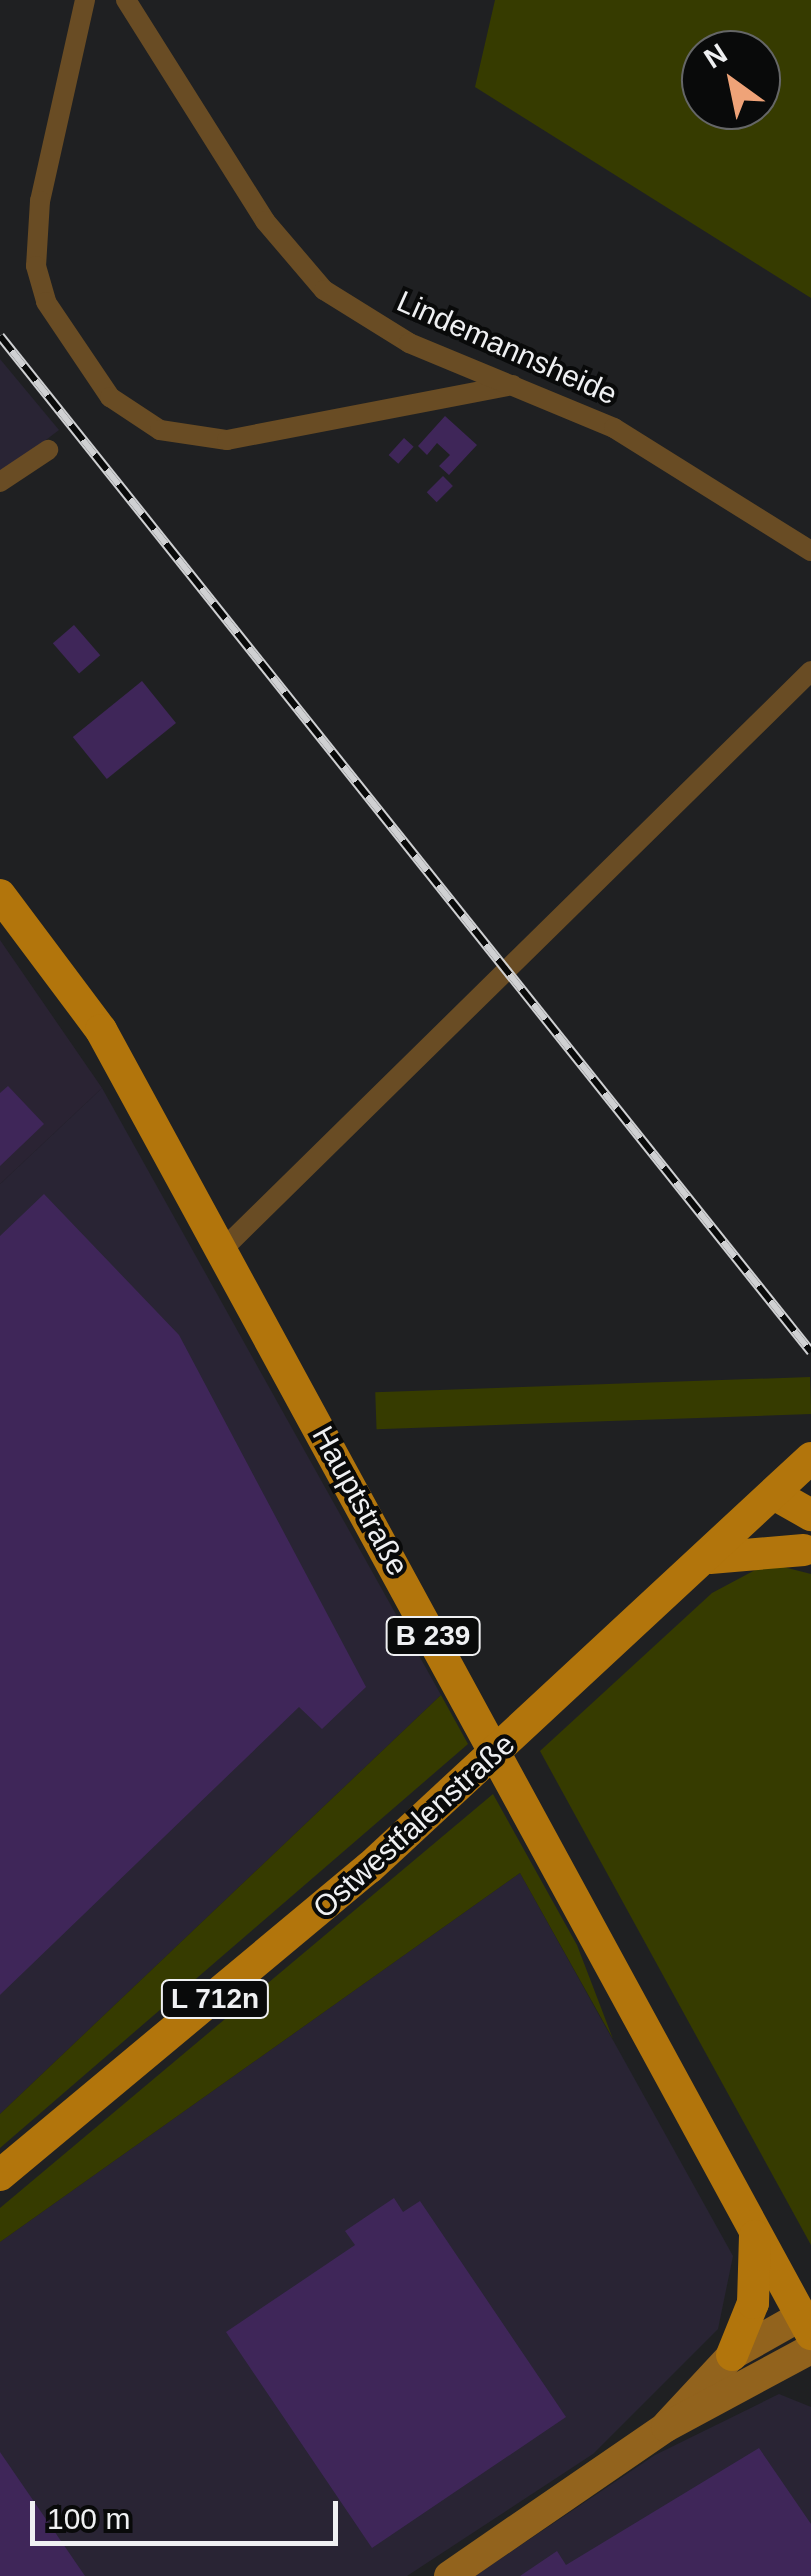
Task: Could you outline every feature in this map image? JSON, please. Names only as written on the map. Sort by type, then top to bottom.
[{"type":"main road","name":"Hauptstraße","points":[[0,895],[101,1030],[755,2232],[808,2320]]},
{"type":"main road","name":"Ostwestfalenstraße","points":[[0,2175],[452,1794],[811,1458]]},
{"type":"main road","points":[[774,1494],[811,1515]]},
{"type":"main road","points":[[774,1494],[782,1524],[808,1553]]},
{"type":"main road","points":[[706,1560],[808,1553]]},
{"type":"main road","points":[[732,2355],[754,2303],[755,2232]]},
{"type":"street","points":[[86,0],[40,202],[36,266],[46,302],[110,397],[160,430],[227,440],[513,385]]},
{"type":"street","name":"Lindemannsheide","points":[[126,0],[265,221],[324,290],[409,344],[614,428],[811,551]]},
{"type":"street","points":[[0,482],[48,450]]},
{"type":"street","points":[[222,1250],[811,671]]},
{"type":"street","points":[[666,2427],[732,2355],[808,2320]]},
{"type":"street","points":[[448,2576],[666,2427],[811,2349]]},
{"type":"shaded area","points":[[0,359],[59,430],[0,475]]},
{"type":"shaded area","points":[[0,940],[102,1088],[0,1184]]},
{"type":"shaded area","points":[[102,1088],[441,1695],[0,2114],[0,1184]]},
{"type":"shaded area","points":[[520,1873],[733,2256],[718,2329],[593,2454],[407,2576],[0,2576],[0,2242]]},
{"type":"shaded area","points":[[779,2394],[811,2407],[811,2576],[475,2576],[655,2455]]},
{"type":"green space","points":[[495,0],[811,0],[811,298],[475,87]]},
{"type":"green space","points":[[810,1377],[811,1414],[377,1429],[375,1392]]},
{"type":"green space","points":[[768,1563],[811,1574],[811,2245],[540,1751],[712,1593]]},
{"type":"green space","points":[[441,1695],[468,1744],[0,2148],[0,2114]]},
{"type":"green space","points":[[493,1794],[577,1945],[613,2039],[520,1873],[0,2242],[0,2208]]},
{"type":"building","points":[[445,416],[477,445],[449,475],[439,466],[450,455],[437,443],[427,455],[418,446]]},
{"type":"building","points":[[404,438],[414,447],[398,464],[389,455]]},
{"type":"building","points":[[443,476],[453,486],[437,502],[427,492]]},
{"type":"building","points":[[74,625],[100,655],[79,674],[53,643]]},
{"type":"building","points":[[142,681],[176,723],[107,779],[73,737]]},
{"type":"building","points":[[8,1086],[44,1124],[0,1166],[0,1093]]},
{"type":"building","points":[[44,1194],[179,1335],[366,1687],[322,1729],[299,1707],[0,1995],[0,1236]]},
{"type":"building","points":[[394,2198],[403,2212],[420,2201],[566,2417],[372,2548],[226,2332],[355,2245],[345,2231]]},
{"type":"building","points":[[759,2448],[811,2524],[811,2576],[520,2576],[557,2551],[566,2565]]},
{"type":"building","points":[[0,2452],[48,2522],[85,2576],[0,2576]]},
{"type":"railway","points":[[0,336],[811,1352]]}]
